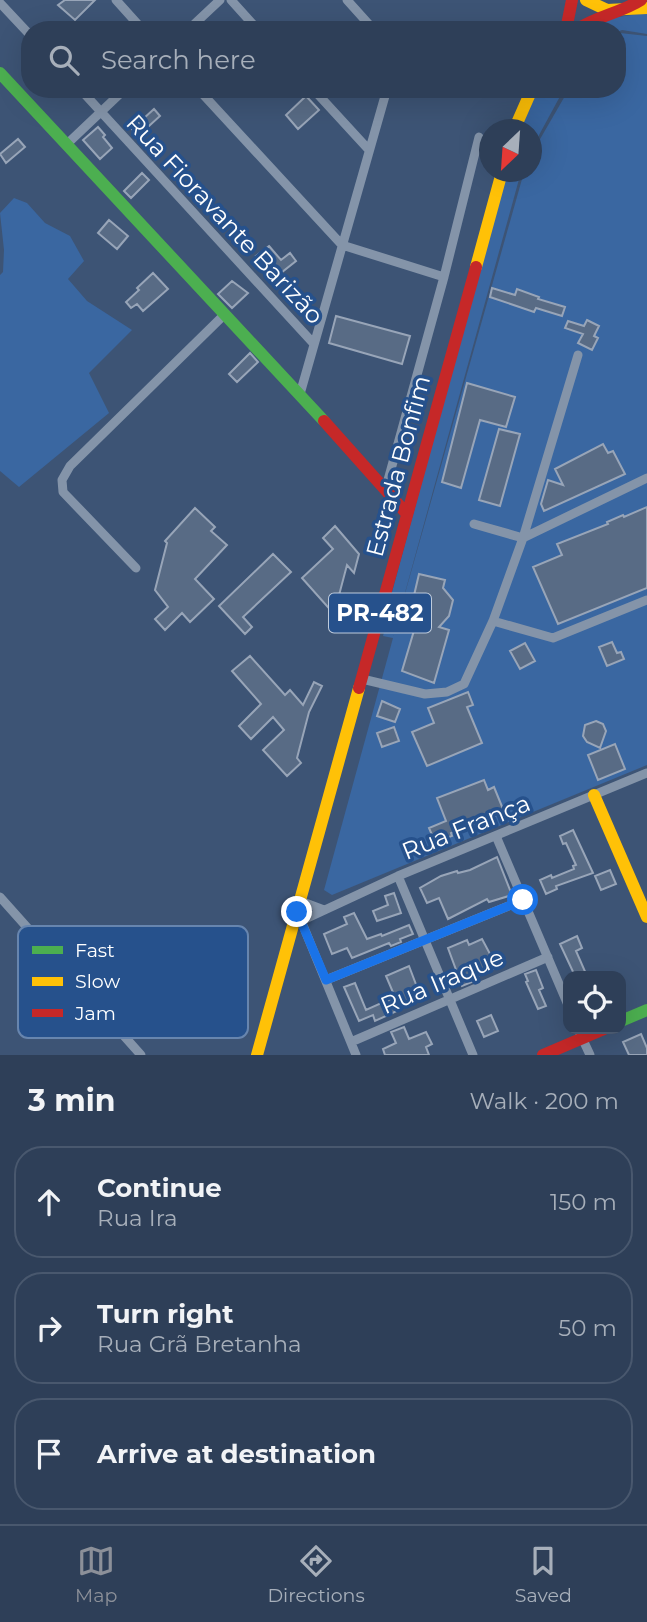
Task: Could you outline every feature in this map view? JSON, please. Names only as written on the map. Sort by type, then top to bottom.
[{"type":"main road","points":[[568,21],[572,0]]},
{"type":"main road","points":[[586,0],[598,8],[618,11],[647,8]]},
{"type":"main road","points":[[590,21],[632,7],[641,0]]},
{"type":"main road","points":[[0,73],[21,96]]},
{"type":"main road","points":[[23,98],[300,394],[407,514]]},
{"type":"main road","points":[[519,119],[528,98]]},
{"type":"main road","name":"Estrada Bonfim","points":[[257,1055],[300,912],[499,182]]},
{"type":"main road","points":[[594,795],[647,917]]},
{"type":"main road","points":[[626,1019],[647,1010]]},
{"type":"main road","points":[[543,1055],[580,1034]]},
{"type":"street","points":[[116,0],[135,21]]},
{"type":"street","points":[[197,21],[219,0]]},
{"type":"street","points":[[231,0],[250,21]]},
{"type":"street","points":[[346,0],[366,21]]},
{"type":"street","points":[[0,2],[21,25]]},
{"type":"street","name":"Rua Fioravante Barizão","points":[[88,98],[314,344]]},
{"type":"street","points":[[67,145],[116,98]]},
{"type":"street","points":[[206,98],[342,245],[444,276]]},
{"type":"street","points":[[321,98],[369,150]]},
{"type":"street","points":[[300,394],[384,98]]},
{"type":"street","points":[[385,491],[479,136]]},
{"type":"street","points":[[136,568],[63,492],[62,480],[70,466],[225,314]]},
{"type":"street","points":[[362,679],[425,694],[441,694],[456,690],[470,675],[523,538],[578,355]]},
{"type":"street","points":[[474,524],[523,538],[647,478]]},
{"type":"street","points":[[493,621],[554,638],[647,600]]},
{"type":"street","name":"Rua França","points":[[300,912],[324,911],[398,876],[647,774]]},
{"type":"street","points":[[496,836],[563,993]]},
{"type":"street","points":[[398,876],[473,1055]]},
{"type":"street","points":[[0,897],[26,926]]},
{"type":"street","points":[[326,980],[523,900]]},
{"type":"street","points":[[324,911],[300,912],[356,1055]]},
{"type":"street","name":"Rua Iraque","points":[[351,1041],[548,957]]},
{"type":"street","points":[[580,1034],[590,1055]]},
{"type":"street","points":[[126,1038],[141,1055]]},
{"type":"shaded area","points":[[647,13],[647,34],[626,31],[626,21],[599,21]]},
{"type":"shaded area","points":[[626,34],[647,36],[647,765],[332,895],[324,890],[393,638],[383,636],[387,621],[385,618],[503,182],[518,182],[393,636],[521,182],[542,182],[542,136],[564,98],[626,98]]},
{"type":"shaded area","points":[[534,98],[559,98],[542,130],[542,119],[525,119]]},
{"type":"shaded area","points":[[14,198],[27,203],[45,223],[70,236],[84,261],[68,279],[87,301],[132,330],[89,373],[109,413],[19,487],[0,471],[0,275],[3,272],[4,250],[0,213]]},
{"type":"building","points":[[65,0],[95,0],[75,20],[58,5]]},
{"type":"building","points":[[304,98],[308,98],[319,110],[298,129],[286,115]]},
{"type":"building","points":[[154,109],[160,116],[138,136],[132,129]]},
{"type":"building","points":[[98,127],[112,148],[100,159],[83,140]]},
{"type":"building","points":[[18,139],[25,147],[6,163],[0,154]]},
{"type":"building","points":[[142,173],[149,180],[131,198],[124,191]]},
{"type":"building","points":[[109,220],[128,236],[117,249],[98,233]]},
{"type":"building","points":[[269,246],[281,260],[290,253],[296,261],[272,280],[266,272],[268,270],[256,256]]},
{"type":"building","points":[[153,273],[168,289],[143,311],[137,304],[131,308],[126,302]]},
{"type":"building","points":[[232,281],[248,293],[232,308],[218,294]]},
{"type":"building","points":[[492,288],[515,295],[517,289],[565,307],[562,316],[536,308],[534,312],[490,297]]},
{"type":"building","points":[[336,316],[410,336],[402,364],[329,343]]},
{"type":"building","points":[[587,320],[599,326],[594,336],[598,338],[592,350],[578,343],[583,334],[565,328],[568,321],[584,326]]},
{"type":"building","points":[[250,353],[258,362],[237,382],[229,374]]},
{"type":"building","points":[[467,383],[515,397],[506,427],[480,420],[461,488],[442,482]]},
{"type":"building","points":[[499,429],[520,434],[500,506],[479,500]]},
{"type":"building","points":[[603,444],[608,453],[613,451],[625,474],[544,511],[541,504],[548,480],[563,485],[555,469]]},
{"type":"building","points":[[647,507],[647,588],[558,624],[533,567],[562,555],[557,544]]},
{"type":"building","points":[[195,508],[215,527],[211,531],[227,545],[195,579],[214,599],[190,622],[182,613],[165,630],[155,619],[168,607],[155,590],[167,543],[165,541]]},
{"type":"building","points":[[335,526],[359,554],[354,573],[347,565],[334,614],[302,578],[333,549],[323,538]]},
{"type":"building","points":[[273,554],[291,572],[243,617],[252,627],[245,634],[219,606]]},
{"type":"building","points":[[419,574],[445,580],[443,588],[453,600],[449,616],[439,627],[449,630],[434,683],[402,671],[418,617],[412,604]]},
{"type":"building","points":[[612,642],[617,653],[621,652],[624,659],[607,666],[599,647]]},
{"type":"building","points":[[525,643],[535,661],[520,669],[510,651]]},
{"type":"building","points":[[250,656],[285,695],[290,690],[303,705],[314,682],[322,686],[309,712],[297,758],[301,763],[287,776],[263,750],[284,730],[273,717],[251,739],[239,726],[261,704],[232,671]]},
{"type":"building","points":[[468,692],[473,705],[467,707],[482,743],[427,766],[412,732],[434,723],[428,708]]},
{"type":"building","points":[[382,701],[400,709],[395,722],[377,716]]},
{"type":"building","points":[[596,721],[603,724],[606,731],[600,748],[587,742],[583,736],[585,725]]},
{"type":"building","points":[[394,727],[399,741],[382,747],[377,733]]},
{"type":"building","points":[[615,744],[625,769],[598,780],[588,755]]},
{"type":"building","points":[[484,780],[488,790],[494,787],[503,809],[494,813],[495,816],[435,842],[429,828],[446,821],[437,798]]},
{"type":"building","points":[[573,830],[593,873],[556,886],[557,889],[546,894],[540,880],[574,869],[573,866],[576,865],[560,836]]},
{"type":"building","points":[[497,857],[512,895],[489,902],[487,899],[448,919],[439,898],[427,903],[420,888],[441,876],[470,870]]},
{"type":"building","points":[[610,870],[616,884],[601,890],[595,876]]},
{"type":"building","points":[[394,893],[401,913],[377,921],[373,911],[388,905],[385,896]]},
{"type":"building","points":[[354,913],[367,939],[409,925],[413,934],[391,946],[389,943],[352,958],[347,948],[332,954],[324,934],[347,924],[344,917]]},
{"type":"building","points":[[577,936],[582,948],[576,951],[585,971],[573,971],[560,944]]},
{"type":"building","points":[[482,939],[497,967],[462,986],[448,948],[467,940],[469,945]]},
{"type":"building","points":[[409,966],[420,995],[398,1007],[399,1010],[375,1021],[373,1015],[359,1021],[344,987],[355,983],[366,1010],[395,997],[386,976]]},
{"type":"building","points":[[536,970],[543,988],[539,990],[546,1006],[538,1009],[525,974]]},
{"type":"building","points":[[491,1015],[498,1031],[484,1037],[477,1021]]},
{"type":"building","points":[[404,1027],[409,1039],[426,1032],[432,1044],[426,1047],[429,1055],[385,1055],[383,1049],[396,1043],[391,1032]]},
{"type":"building","points":[[641,1034],[647,1055],[629,1055],[623,1042]]},
{"type":"traffic: fast","points":[[0,73],[21,96]]},
{"type":"traffic: fast","points":[[23,98],[324,421]]},
{"type":"traffic: fast","points":[[626,1019],[647,1010]]},
{"type":"traffic: slow","points":[[586,0],[607,10],[647,8]]},
{"type":"traffic: slow","points":[[519,119],[528,98]]},
{"type":"traffic: slow","points":[[476,267],[499,182]]},
{"type":"traffic: slow","points":[[257,1055],[359,688]]},
{"type":"traffic: slow","points":[[594,795],[647,917]]},
{"type":"traffic: jam","points":[[568,21],[572,0]]},
{"type":"traffic: jam","points":[[592,21],[641,0]]},
{"type":"traffic: jam","points":[[359,688],[476,267]]},
{"type":"traffic: jam","points":[[324,421],[407,514]]},
{"type":"traffic: jam","points":[[543,1055],[592,1034]]},
{"type":"route","points":[[297,912],[326,980],[523,900]]}]
